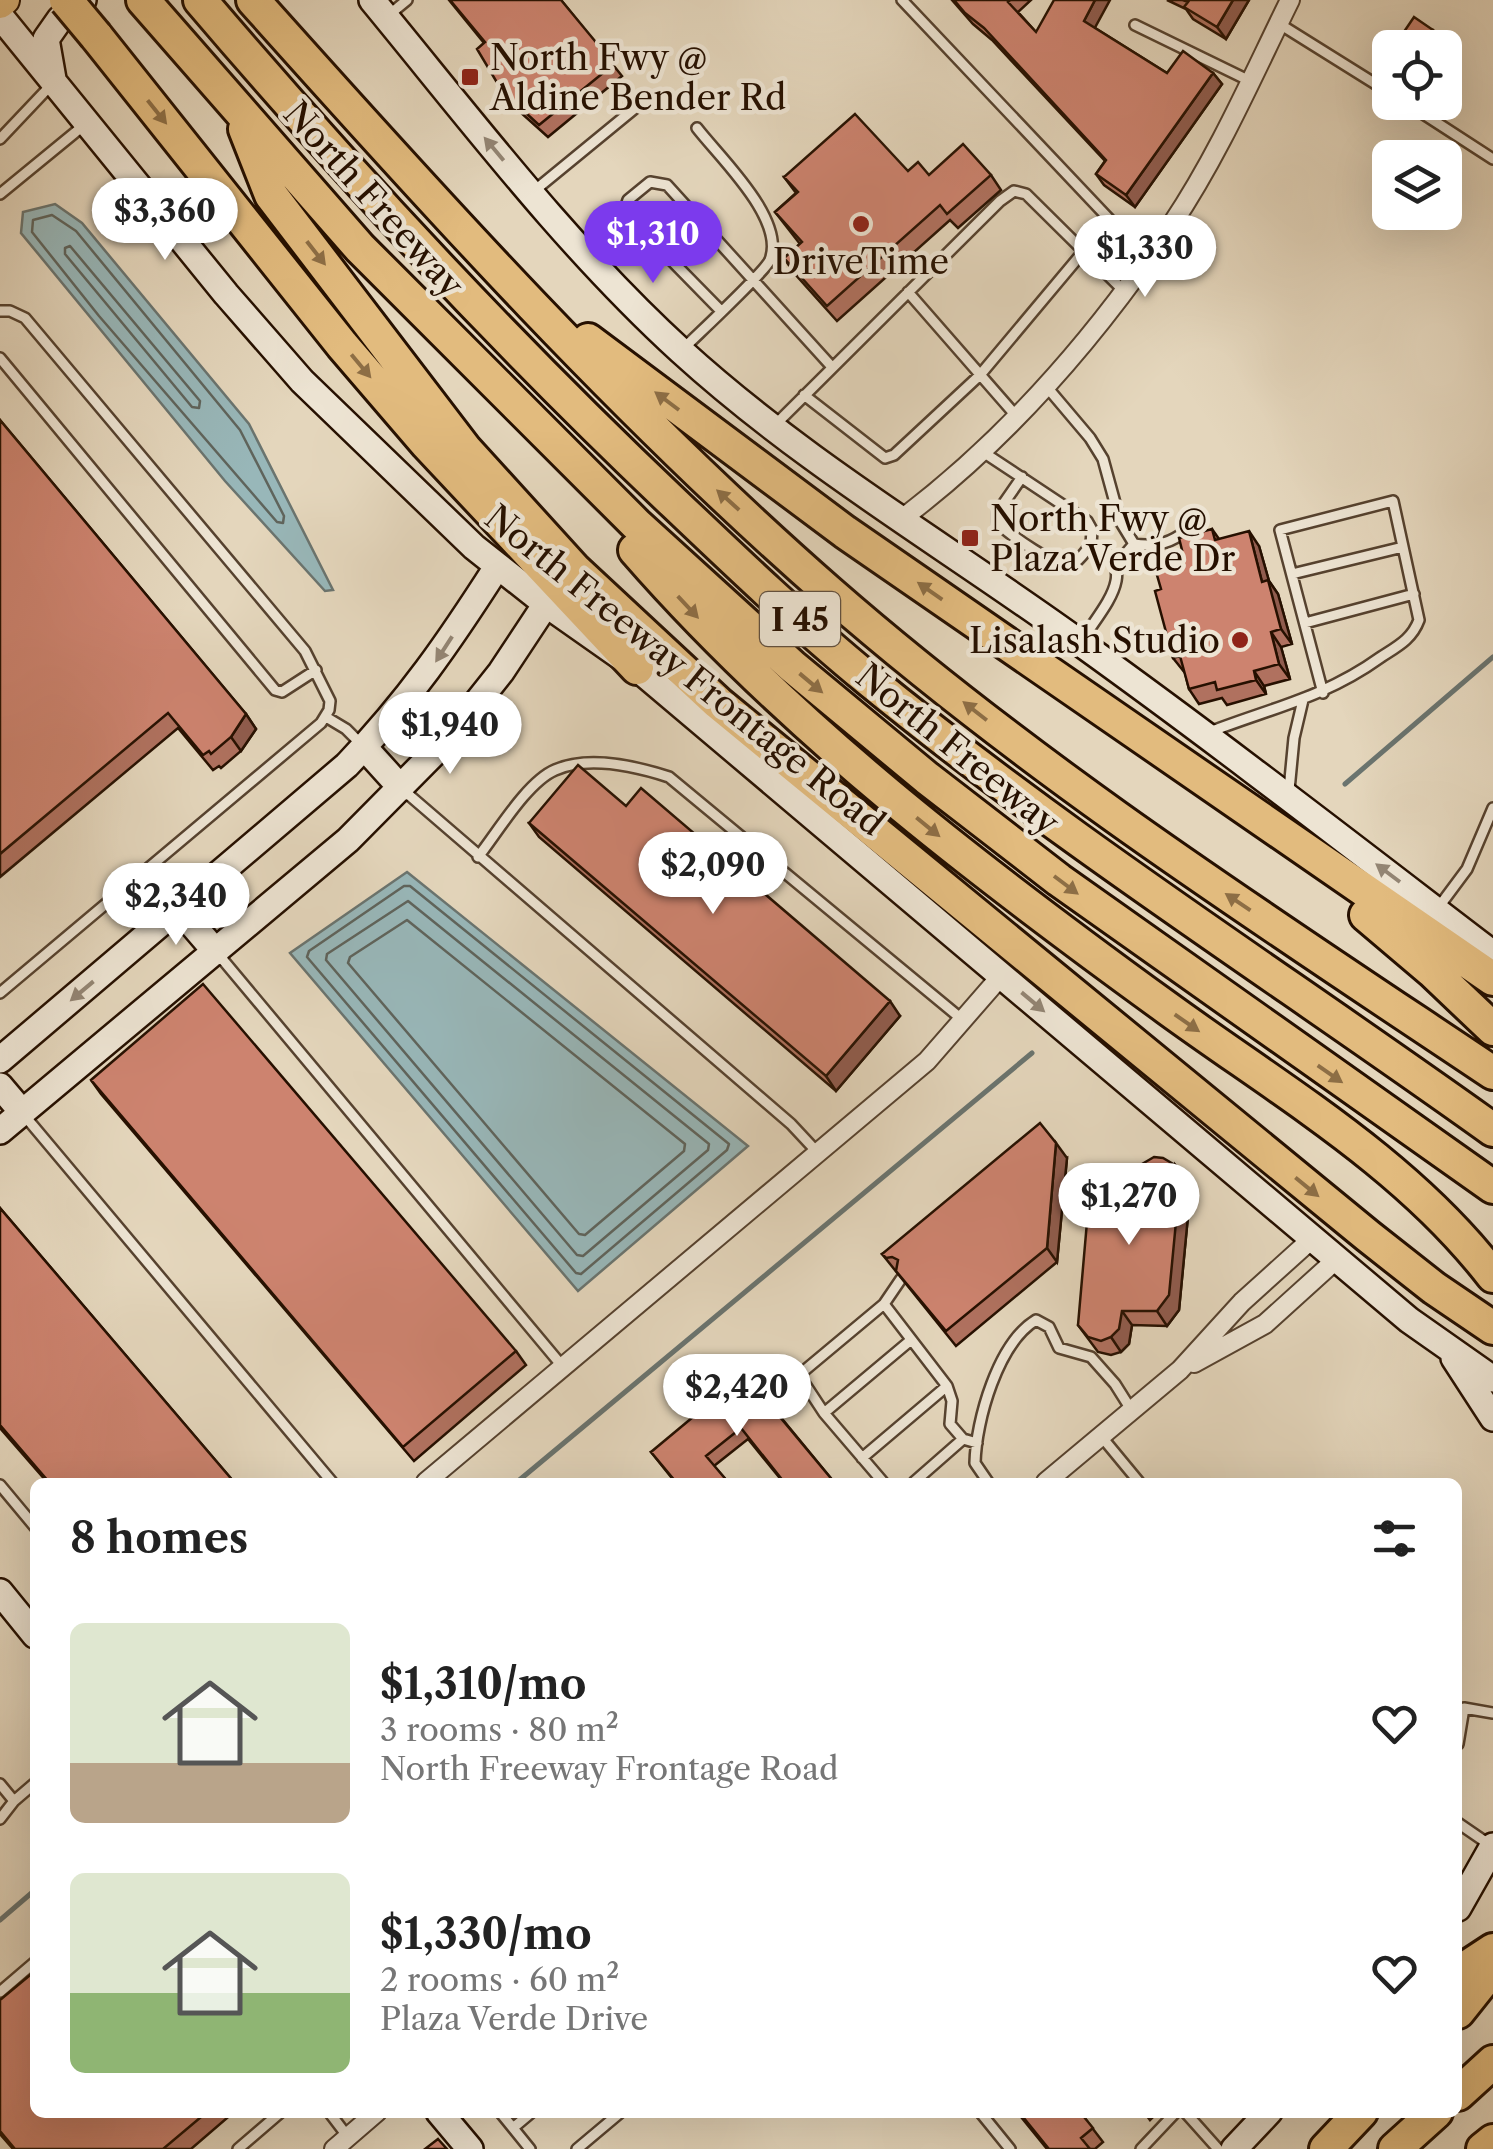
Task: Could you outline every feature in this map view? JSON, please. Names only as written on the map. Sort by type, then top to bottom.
[{"type":"highway","points":[[66,0],[415,430],[637,668]]},
{"type":"highway","name":"North Freeway","points":[[143,0],[360,248],[485,376],[720,602],[914,768],[1140,940],[1493,1187]]},
{"type":"highway","name":"North Freeway","points":[[200,0],[391,218],[554,389],[703,531],[864,675],[938,736],[1095,852],[1493,1130]]},
{"type":"highway","name":"North Freeway","points":[[252,0],[469,241],[640,417],[832,594],[966,704],[1100,806],[1493,1073]]},
{"type":"highway","points":[[236,107],[271,194],[465,449],[575,570],[718,703],[1353,1224],[1434,1288],[1493,1328]]},
{"type":"highway","points":[[469,241],[582,336],[845,532],[1493,979]]},
{"type":"highway","points":[[485,376],[702,622],[762,683],[872,781],[1104,962],[1370,1153],[1455,1230],[1493,1276]]},
{"type":"highway","points":[[1188,771],[1417,958],[1493,1029]]},
{"type":"highway","points":[[1274,926],[1493,1045]]},
{"type":"highway","points":[[1462,1970],[1493,1950]]},
{"type":"highway","points":[[1462,2007],[1493,1968]]},
{"type":"highway","points":[[1462,2090],[1493,2062]]},
{"type":"highway","points":[[1326,2149],[1355,2118]]},
{"type":"highway","points":[[1395,2149],[1429,2118]]},
{"type":"highway","points":[[1483,2149],[1493,2141]]},
{"type":"main road","points":[[54,82],[46,39],[60,19],[83,0]]},
{"type":"main road","points":[[380,9],[531,194],[680,350],[772,428],[899,521],[1081,643],[1493,954]]},
{"type":"main road","name":"North Freeway Frontage Road","points":[[0,16],[226,294],[302,381],[497,567],[637,668],[1448,1350],[1493,1379]]},
{"type":"main road","points":[[0,1060],[364,747],[438,658],[497,567]]},
{"type":"main road","points":[[0,1131],[348,840],[447,740],[501,672],[546,604]]},
{"type":"main road","points":[[364,747],[401,788]]},
{"type":"main road","points":[[179,909],[216,952]]},
{"type":"main road","points":[[0,1086],[22,1112]]},
{"type":"main road","points":[[1448,1350],[1493,1418]]},
{"type":"main road","points":[[0,1592],[30,1628]]},
{"type":"main road","points":[[1462,1901],[1493,1846]]},
{"type":"main road","points":[[1462,1904],[1493,1872]]},
{"type":"main road","points":[[444,2118],[470,2149]]},
{"type":"main road","points":[[1234,2149],[1262,2118]]},
{"type":"street","points":[[899,521],[948,485],[1018,418],[1147,259],[1174,222],[1290,0]]},
{"type":"street","points":[[431,1478],[928,1061],[1001,976]]},
{"type":"street","points":[[1051,1478],[1180,1370],[1242,1302],[1314,1237]]},
{"type":"street","points":[[1180,1370],[1266,1324],[1338,1258]]},
{"type":"street","points":[[341,2143],[371,2118]]},
{"type":"lane","points":[[380,9],[407,0]]},
{"type":"lane","points":[[902,0],[1147,259]]},
{"type":"lane","points":[[1278,23],[1372,82]]},
{"type":"lane","points":[[1134,26],[1250,81]]},
{"type":"lane","points":[[0,139],[54,82]]},
{"type":"lane","points":[[531,194],[640,104]]},
{"type":"lane","points":[[1433,120],[1493,159]]},
{"type":"lane","points":[[0,194],[87,123]]},
{"type":"lane","points":[[680,350],[770,262],[773,239],[764,211],[696,128]]},
{"type":"lane","points":[[721,310],[624,212],[628,200],[650,182],[667,184],[832,367]]},
{"type":"lane","points":[[772,428],[1014,191],[1026,194],[1123,290]]},
{"type":"lane","points":[[804,395],[886,458],[894,456],[980,374],[1083,252]]},
{"type":"lane","points":[[908,292],[1018,418]]},
{"type":"lane","points":[[0,311],[25,318],[305,651],[330,702],[326,717],[0,993]]},
{"type":"lane","points":[[0,358],[275,690],[282,692],[316,670]]},
{"type":"lane","points":[[1046,386],[1090,438],[1102,459],[1120,522],[1134,544],[1154,547],[1181,536],[1188,528]]},
{"type":"lane","points":[[983,452],[1022,477],[1087,521],[1092,530],[1091,545],[1074,564],[1063,566],[997,522],[997,513],[1022,477]]},
{"type":"lane","points":[[1203,734],[1323,693],[1351,679],[1414,635],[1419,620],[1393,501],[1280,530],[1323,693]]},
{"type":"lane","points":[[1116,565],[1134,544]]},
{"type":"lane","points":[[1081,643],[1117,586],[1116,565],[1108,552],[1091,545]]},
{"type":"lane","points":[[1292,574],[1403,547]]},
{"type":"lane","points":[[1305,623],[1414,594]]},
{"type":"lane","points":[[1288,798],[1294,738],[1304,700]]},
{"type":"lane","points":[[326,717],[364,747]]},
{"type":"lane","points":[[478,857],[538,782],[555,770],[579,764],[624,765],[669,776],[964,1021]]},
{"type":"lane","points":[[401,788],[791,1124],[818,1153]]},
{"type":"lane","points":[[1436,910],[1466,869],[1493,808]]},
{"type":"lane","points":[[146,870],[179,909]]},
{"type":"lane","points":[[216,952],[563,1367]]},
{"type":"lane","points":[[22,1112],[329,1478]]},
{"type":"lane","points":[[880,1478],[824,1413],[799,1375],[884,1304],[901,1279]]},
{"type":"lane","points":[[884,1304],[947,1386],[952,1401],[950,1424],[962,1438],[977,1443]]},
{"type":"lane","points":[[985,1478],[976,1463],[986,1399],[1023,1328],[1036,1320],[1049,1327],[1060,1348],[1091,1358],[1115,1384],[1132,1411]]},
{"type":"lane","points":[[824,1413],[911,1340]]},
{"type":"lane","points":[[862,1458],[947,1386]]},
{"type":"lane","points":[[1101,1436],[1135,1478]]},
{"type":"lane","points":[[918,1478],[962,1438]]},
{"type":"lane","points":[[0,1485],[30,1521]]},
{"type":"lane","points":[[1462,1710],[1493,1712]]},
{"type":"lane","points":[[0,1784],[14,1801]]},
{"type":"lane","points":[[0,1820],[30,1787]]},
{"type":"lane","points":[[1462,1826],[1493,1846]]},
{"type":"lane","points":[[0,1992],[30,1966]]},
{"type":"lane","points":[[238,2149],[274,2118]]},
{"type":"lane","points":[[331,2118],[341,2143]]},
{"type":"lane","points":[[505,2118],[530,2149]]},
{"type":"lane","points":[[513,2128],[525,2118]]},
{"type":"lane","points":[[577,2149],[614,2118]]},
{"type":"lane","points":[[985,2118],[1010,2149]]},
{"type":"lane","points":[[1141,2149],[1170,2118]]},
{"type":"lane","points":[[1190,2118],[1218,2149]]},
{"type":"water","points":[[55,204],[82,223],[249,424],[333,590],[325,591],[225,481],[21,233],[23,212]]},
{"type":"water","points":[[407,872],[748,1146],[578,1291],[290,953]]},
{"type":"building","points":[[450,0],[561,0],[614,64],[539,125],[502,91],[477,49],[485,42]]},
{"type":"building","points":[[954,0],[1010,0],[1036,32],[1054,0],[1095,0],[1084,21],[1167,73],[1183,51],[1213,73],[1126,195],[1096,174],[1106,160]]},
{"type":"building","points":[[1183,0],[1233,0],[1217,27],[1184,7],[1188,2]]},
{"type":"building","points":[[1414,17],[1433,30],[1405,30]]},
{"type":"building","points":[[855,114],[908,171],[918,162],[929,175],[963,144],[991,175],[947,214],[940,205],[827,306],[784,258],[802,242],[775,212],[798,192],[784,177]]},
{"type":"building","points":[[0,420],[246,714],[231,737],[211,754],[209,751],[203,755],[168,713],[0,854]]},
{"type":"building","points":[[1212,529],[1215,540],[1249,531],[1262,582],[1268,580],[1281,629],[1271,632],[1279,664],[1254,671],[1256,680],[1217,690],[1215,682],[1189,689],[1180,656],[1173,658],[1155,591],[1161,589],[1152,558],[1182,550],[1179,538]]},
{"type":"building","points":[[578,765],[626,806],[641,788],[890,1001],[826,1076],[529,823]]},
{"type":"building","points":[[203,984],[516,1351],[403,1447],[91,1080]]},
{"type":"building","points":[[1040,1123],[1056,1143],[1047,1248],[946,1331],[896,1271],[898,1260],[882,1254]]},
{"type":"building","points":[[1154,1157],[1175,1165],[1180,1180],[1169,1295],[1157,1311],[1122,1311],[1119,1329],[1111,1337],[1101,1341],[1088,1337],[1078,1325],[1089,1199],[1094,1189],[1103,1184],[1135,1186],[1142,1164]]},
{"type":"building","points":[[0,1208],[231,1478],[46,1478],[0,1425]]},
{"type":"building","points":[[747,1372],[831,1478],[781,1478],[741,1428],[706,1456],[725,1478],[673,1478],[651,1452]]},
{"type":"building","points":[[30,1975],[30,2118],[200,2118],[163,2149],[15,2149],[0,2131],[0,2000]]},
{"type":"building","points":[[1024,2118],[1085,2118],[1093,2128],[1081,2138],[1090,2149],[1049,2149]]},
{"type":"building","points":[[438,2139],[447,2149],[425,2149]]},
{"type":"waterway","points":[[1345,784],[1493,657]]},
{"type":"waterway","points":[[522,1478],[1032,1053]]},
{"type":"waterway","points":[[0,1920],[30,1894]]},
{"type":"place","name":"North Fwy @ Aldine Bender Rd","points":[[470,77]]},
{"type":"place","name":"DriveTime","points":[[861,224]]},
{"type":"place","name":"North Fwy @ Plaza Verde Dr","points":[[970,538]]},
{"type":"place","name":"Lisalash Studio","points":[[1240,640]]}]
